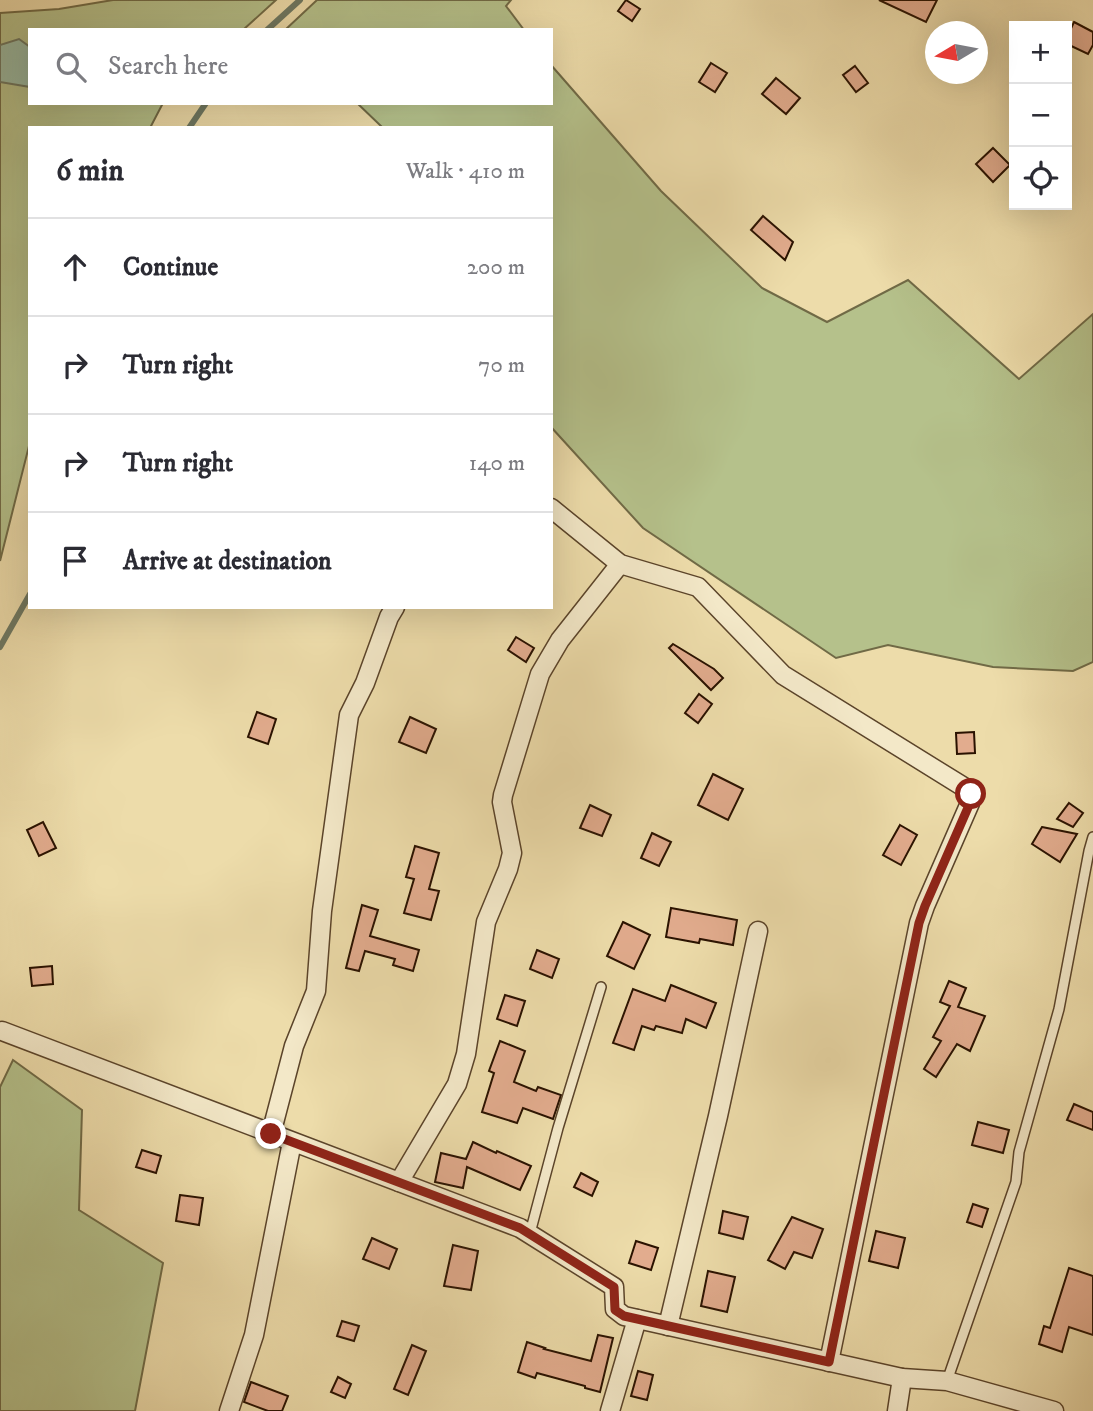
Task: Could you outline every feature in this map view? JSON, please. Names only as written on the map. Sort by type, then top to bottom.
[{"type":"street","points":[[553,510],[620,564],[698,587],[783,675],[971,794],[970,803],[919,923],[829,1362]]},
{"type":"street","points":[[399,1181],[461,1074],[486,922],[512,853],[502,802],[503,794],[540,674],[560,640],[620,564]]},
{"type":"street","points":[[271,1134],[294,1046],[316,991],[323,898],[349,715],[365,683],[394,609]]},
{"type":"street","points":[[668,1326],[758,931]]},
{"type":"street","points":[[2,1031],[520,1228],[614,1287],[615,1310],[624,1316],[902,1378],[947,1381],[1054,1411]]},
{"type":"street","points":[[229,1411],[254,1335],[292,1142]]},
{"type":"street","points":[[610,1411],[637,1319]]},
{"type":"street","points":[[897,1411],[902,1378]]},
{"type":"lane","points":[[947,1381],[1016,1182],[1019,1152],[1059,1009],[1093,837]]},
{"type":"lane","points":[[530,1233],[558,1128],[601,987]]},
{"type":"shaded area","points":[[113,0],[276,0],[245,28],[28,28],[28,105],[162,105],[151,126],[28,126],[28,450],[0,561],[0,13],[59,9]]},
{"type":"shaded area","points":[[317,0],[511,0],[506,6],[522,28],[287,28]]},
{"type":"shaded area","points":[[19,39],[28,46],[28,87],[0,82],[0,45]]},
{"type":"shaded area","points":[[553,67],[661,191],[762,288],[827,322],[908,280],[1019,379],[1093,314],[1093,662],[1073,671],[993,667],[888,645],[836,658],[643,528],[553,429],[553,126],[381,126],[359,105],[553,105]]},
{"type":"shaded area","points":[[13,1060],[82,1110],[79,1210],[163,1263],[135,1411],[0,1411],[0,1087]]},
{"type":"building","points":[[626,0],[640,9],[632,21],[618,11]]},
{"type":"building","points":[[879,0],[937,0],[925,22]]},
{"type":"building","points":[[1074,22],[1093,32],[1093,45],[1088,54],[1072,46]]},
{"type":"building","points":[[711,63],[727,73],[715,92],[699,82]]},
{"type":"building","points":[[855,66],[868,83],[856,92],[843,75]]},
{"type":"building","points":[[776,78],[800,98],[786,114],[762,94]]},
{"type":"building","points":[[993,148],[1009,166],[993,182],[976,164]]},
{"type":"building","points":[[763,216],[793,242],[785,260],[751,230]]},
{"type":"building","points":[[516,637],[534,648],[526,662],[508,650]]},
{"type":"building","points":[[673,644],[714,669],[723,678],[711,690],[669,648]]},
{"type":"building","points":[[699,694],[712,704],[698,723],[685,713]]},
{"type":"building","points":[[257,712],[276,719],[268,744],[248,737]]},
{"type":"building","points":[[410,717],[436,729],[426,753],[399,742]]},
{"type":"building","points":[[974,732],[975,753],[957,754],[956,733]]},
{"type":"building","points":[[713,774],[743,789],[728,820],[698,805]]},
{"type":"building","points":[[1069,803],[1083,813],[1073,827],[1057,819]]},
{"type":"building","points":[[590,805],[611,815],[602,836],[580,828]]},
{"type":"building","points":[[43,822],[56,848],[39,856],[27,830]]},
{"type":"building","points":[[900,825],[917,835],[901,865],[883,855]]},
{"type":"building","points":[[1042,827],[1077,834],[1060,862],[1032,844]]},
{"type":"building","points":[[652,833],[671,842],[659,866],[641,858]]},
{"type":"building","points":[[415,846],[439,853],[429,889],[439,891],[431,920],[404,913],[414,879],[406,877]]},
{"type":"building","points":[[362,905],[378,910],[370,936],[419,950],[413,971],[393,965],[395,959],[365,951],[359,971],[346,968]]},
{"type":"building","points":[[671,908],[737,920],[733,945],[666,937]]},
{"type":"building","points":[[623,922],[650,935],[634,969],[607,956]]},
{"type":"building","points":[[537,950],[559,959],[552,978],[530,969]]},
{"type":"building","points":[[52,966],[53,984],[32,986],[30,968]]},
{"type":"building","points":[[949,981],[966,988],[958,1007],[985,1016],[970,1051],[957,1044],[936,1077],[924,1069],[941,1041],[933,1037],[950,1006],[940,1002]]},
{"type":"building","points":[[671,985],[716,1003],[706,1028],[686,1019],[682,1033],[656,1026],[654,1030],[642,1026],[634,1050],[613,1043],[633,989],[665,1001]]},
{"type":"building","points":[[505,995],[525,1001],[517,1026],[497,1019]]},
{"type":"building","points":[[500,1041],[525,1051],[514,1082],[536,1091],[538,1087],[561,1095],[553,1119],[523,1108],[517,1123],[482,1112],[494,1073],[489,1071]]},
{"type":"building","points":[[1074,1104],[1093,1112],[1093,1130],[1067,1120]]},
{"type":"building","points":[[978,1122],[1009,1130],[1003,1153],[972,1145]]},
{"type":"building","points":[[473,1142],[531,1166],[520,1190],[467,1167],[463,1188],[435,1182],[441,1153],[466,1159]]},
{"type":"building","points":[[142,1150],[161,1156],[156,1173],[136,1167]]},
{"type":"building","points":[[581,1173],[598,1182],[592,1196],[574,1187]]},
{"type":"building","points":[[180,1195],[203,1198],[199,1225],[176,1221]]},
{"type":"building","points":[[973,1204],[988,1209],[982,1227],[967,1222]]},
{"type":"building","points":[[723,1211],[748,1217],[743,1239],[719,1233]]},
{"type":"building","points":[[792,1217],[823,1229],[812,1258],[794,1252],[785,1269],[768,1260]]},
{"type":"building","points":[[876,1231],[905,1238],[898,1268],[869,1261]]},
{"type":"building","points":[[372,1238],[397,1249],[389,1269],[363,1259]]},
{"type":"building","points":[[636,1241],[658,1248],[651,1270],[629,1263]]},
{"type":"building","points":[[453,1245],[478,1251],[471,1290],[444,1286]]},
{"type":"building","points":[[1069,1268],[1093,1276],[1093,1335],[1069,1327],[1062,1352],[1039,1344],[1044,1326],[1050,1328]]},
{"type":"building","points":[[708,1271],[735,1277],[727,1312],[701,1306]]},
{"type":"building","points":[[342,1321],[359,1326],[354,1341],[337,1336]]},
{"type":"building","points":[[598,1335],[613,1338],[600,1392],[537,1373],[535,1378],[518,1372],[527,1342],[591,1361]]},
{"type":"building","points":[[412,1345],[426,1351],[408,1395],[394,1389]]},
{"type":"building","points":[[638,1371],[653,1375],[647,1400],[631,1396]]},
{"type":"building","points":[[338,1377],[351,1384],[345,1398],[331,1392]]},
{"type":"building","points":[[251,1382],[288,1396],[282,1411],[268,1411],[244,1402]]},
{"type":"waterway","points":[[269,28],[300,0]]},
{"type":"waterway","points":[[190,126],[205,105]]},
{"type":"waterway","points":[[0,647],[28,598]]},
{"type":"route","points":[[271,1134],[520,1228],[614,1287],[615,1310],[624,1316],[829,1362],[919,923],[970,803],[971,794]]}]
